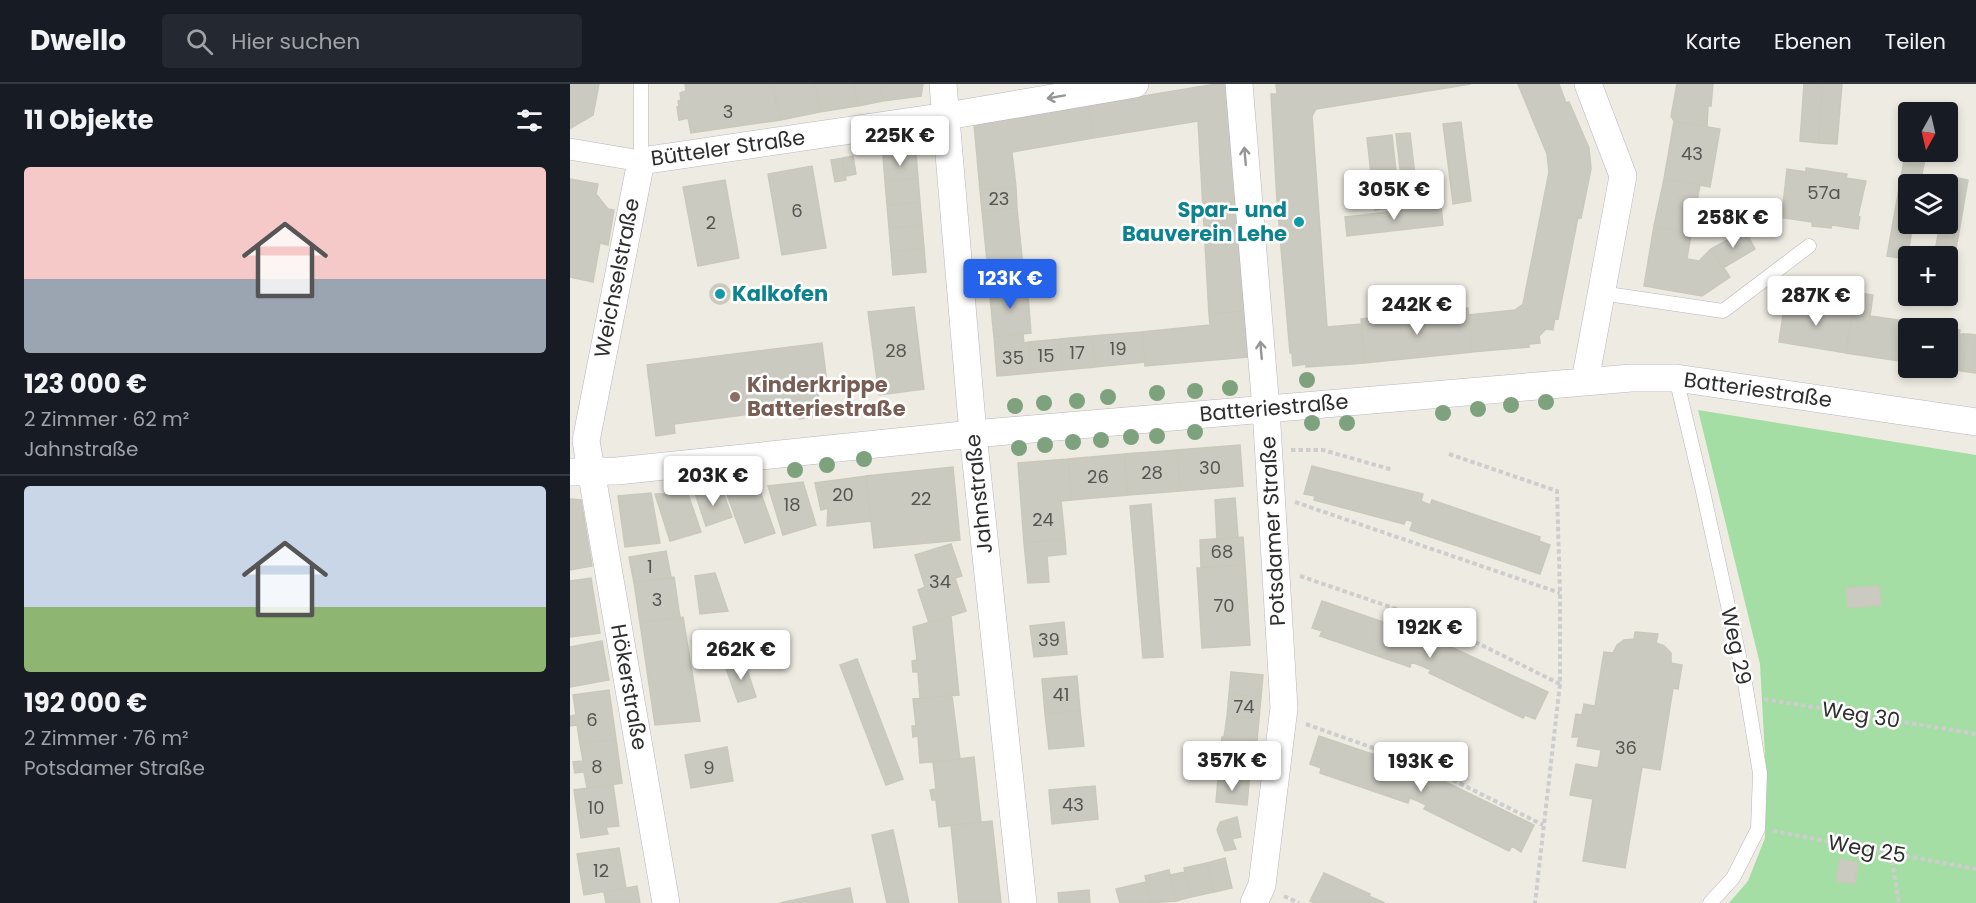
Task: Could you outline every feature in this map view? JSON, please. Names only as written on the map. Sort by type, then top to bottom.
[{"type":"street","name":"Jahnstraße","points":[[944,84],[973,434],[1023,903]]},
{"type":"street","name":"Bütteler Straße","points":[[570,149],[641,161],[947,116],[1135,84]]},
{"type":"street","name":"Potsdamer Straße","points":[[1239,84],[1266,409],[1284,708],[1262,885],[1254,903]]},
{"type":"street","points":[[1585,381],[1623,176],[1588,84]]},
{"type":"street","name":"Weichselstraße","points":[[580,472],[641,161]]},
{"type":"street","name":"Batteriestraße","points":[[580,472],[617,471],[973,434],[1631,378],[1676,378],[1976,422]]},
{"type":"street","name":"Hökerstraße","points":[[580,472],[666,903]]},
{"type":"lane","name":"Weichselstraße","points":[[641,84],[641,161]]},
{"type":"lane","points":[[1601,293],[1723,310],[1809,246]]},
{"type":"lane","name":"Weg 29","points":[[1676,378],[1747,696],[1760,773],[1758,829],[1733,878],[1710,903]]},
{"type":"path","points":[[1268,451],[1323,450],[1393,470]]},
{"type":"path","points":[[1449,454],[1557,491],[1560,684],[1535,903]]},
{"type":"path","points":[[1271,497],[1285,498],[1560,593]]},
{"type":"path","points":[[1275,573],[1291,573],[1437,623],[1560,684]]},
{"type":"path","name":"Weg 30","points":[[1747,696],[1976,734]]},
{"type":"path","points":[[1282,719],[1303,723],[1429,768],[1543,825]]},
{"type":"path","name":"Weg 25","points":[[1758,829],[1976,869]]},
{"type":"path","points":[[1891,853],[1899,903]]},
{"type":"green space","points":[[1698,410],[1976,455],[1976,903],[1729,903],[1748,881],[1765,838],[1766,775],[1760,664]]},
{"type":"building","points":[[570,84],[599,84],[593,115],[571,128]]},
{"type":"building","points":[[685,84],[773,84],[780,120],[691,133],[688,118],[679,120],[677,107],[679,106],[678,101],[681,100],[680,93],[686,91]]},
{"type":"building","points":[[773,84],[815,84],[820,112],[780,120]]},
{"type":"building","points":[[815,84],[854,84],[858,106],[820,112]]},
{"type":"building","points":[[854,84],[880,84],[883,101],[858,106]]},
{"type":"building","points":[[880,84],[923,84],[921,96],[883,101]]},
{"type":"building","points":[[1227,84],[1244,311],[1209,314],[1198,121],[1094,138],[1088,105]]},
{"type":"building","name":"Spar- und Bauverein Lehe","points":[[1276,84],[1471,84],[1316,109],[1312,116],[1327,327],[1361,324],[1365,363],[1293,366],[1277,201],[1271,94],[1277,94]]},
{"type":"building","points":[[1518,84],[1559,84],[1589,148],[1591,169],[1581,218],[1578,217],[1558,319],[1555,318],[1553,330],[1546,329],[1539,336],[1540,343],[1529,344],[1529,347],[1472,352],[1469,315],[1515,310],[1523,304],[1549,172],[1547,154]]},
{"type":"building","points":[[1677,84],[1713,84],[1711,106],[1708,106],[1707,127],[1674,121],[1671,116]]},
{"type":"building","points":[[1804,84],[1823,84],[1818,143],[1800,141]]},
{"type":"building","points":[[1823,84],[1842,84],[1837,144],[1818,143]]},
{"type":"building","points":[[1088,105],[1094,138],[1012,152],[1016,187],[980,190],[974,124]]},
{"type":"building","points":[[1674,121],[1720,129],[1710,187],[1664,179]]},
{"type":"building","points":[[1461,122],[1471,201],[1453,204],[1443,124]]},
{"type":"building","points":[[1410,133],[1417,193],[1403,194],[1396,134]]},
{"type":"building","points":[[1392,135],[1400,207],[1375,210],[1367,138]]},
{"type":"building","points":[[916,154],[918,178],[885,181],[883,156]]},
{"type":"building","points":[[853,156],[856,174],[846,176],[842,158]]},
{"type":"building","points":[[842,158],[846,180],[835,182],[831,160]]},
{"type":"building","points":[[1904,162],[1924,162],[1922,174],[1902,174]]},
{"type":"building","points":[[812,166],[826,248],[782,255],[768,174]]},
{"type":"building","points":[[1806,168],[1847,174],[1846,178],[1866,181],[1858,216],[1860,217],[1858,229],[1832,225],[1831,228],[1812,226],[1812,222],[1779,217],[1781,205],[1783,205],[1787,169],[1806,172]]},
{"type":"building","points":[[918,178],[920,202],[887,205],[885,181]]},
{"type":"building","points":[[1958,178],[1968,180],[1957,246],[1936,246],[1938,234],[1958,234]]},
{"type":"building","points":[[570,179],[598,184],[596,194],[608,209],[614,210],[608,245],[600,243],[593,282],[570,277]]},
{"type":"building","points":[[1664,179],[1700,185],[1691,234],[1654,226]]},
{"type":"building","points":[[725,180],[739,258],[698,266],[683,187]]},
{"type":"building","points":[[1016,187],[1017,208],[982,211],[980,190]]},
{"type":"building","points":[[1898,194],[1898,234],[1911,234],[1909,246],[1898,246],[1898,258],[1887,256]]},
{"type":"building","points":[[920,202],[922,225],[889,228],[887,205]]},
{"type":"building","points":[[1441,206],[1443,225],[1347,236],[1345,217]]},
{"type":"building","points":[[1017,208],[1022,257],[987,261],[982,211]]},
{"type":"building","points":[[922,225],[924,248],[891,251],[889,228]]},
{"type":"building","points":[[1654,226],[1691,234],[1687,259],[1699,261],[1711,249],[1730,277],[1702,296],[1644,286]]},
{"type":"building","points":[[1745,230],[1755,249],[1723,268],[1711,249]]},
{"type":"building","points":[[924,248],[926,272],[893,275],[891,251]]},
{"type":"building","points":[[1022,257],[1025,284],[989,287],[987,261]]},
{"type":"building","points":[[1027,283],[1031,333],[994,337],[989,287]]},
{"type":"building","name":"Kalkofen","points":[[720,284],[727,287],[730,294],[727,301],[720,304],[713,301],[710,294],[713,287]]},
{"type":"building","points":[[1855,292],[1873,295],[1870,316],[1898,320],[1898,361],[1846,353]]},
{"type":"building","points":[[1785,302],[1853,313],[1846,353],[1779,342]]},
{"type":"building","points":[[914,307],[924,389],[879,395],[868,312]]},
{"type":"building","points":[[1468,308],[1472,352],[1365,363],[1361,319]]},
{"type":"building","points":[[1244,311],[1248,357],[1145,366],[1142,332],[1210,325],[1209,314]]},
{"type":"building","points":[[1958,330],[1960,330],[1959,334],[1968,334],[1962,371],[1958,370]]},
{"type":"building","points":[[1142,332],[1145,362],[1095,367],[1092,336]]},
{"type":"building","points":[[1023,334],[1024,343],[1029,342],[1031,373],[997,376],[994,337]]},
{"type":"building","points":[[1968,334],[1976,335],[1976,373],[1962,371]]},
{"type":"building","points":[[1092,336],[1095,367],[1063,370],[1060,339]]},
{"type":"building","points":[[1060,339],[1063,370],[1031,373],[1029,342]]},
{"type":"building","name":"Kinderkrippe Batteriestraße","points":[[822,343],[827,383],[817,385],[821,416],[799,419],[797,408],[674,424],[675,433],[656,436],[647,365]]},
{"type":"building","points":[[1240,445],[1243,486],[1180,491],[1177,450]]},
{"type":"building","points":[[1177,450],[1180,491],[1128,495],[1124,454]]},
{"type":"building","points":[[1124,454],[1128,495],[1072,500],[1068,459]]},
{"type":"building","points":[[1068,459],[1072,500],[1061,501],[1065,539],[1024,543],[1018,463]]},
{"type":"building","points":[[1312,466],[1423,494],[1421,501],[1430,505],[1432,500],[1540,537],[1539,541],[1550,545],[1540,574],[1410,530],[1413,522],[1406,519],[1404,524],[1314,500],[1315,496],[1304,494]]},
{"type":"building","points":[[953,467],[960,540],[874,548],[866,476]]},
{"type":"building","points":[[866,476],[871,521],[827,526],[828,508],[821,510],[815,483]]},
{"type":"building","points":[[803,482],[816,525],[783,535],[768,486]]},
{"type":"building","points":[[759,488],[775,533],[745,543],[726,492]]},
{"type":"building","points":[[723,492],[732,517],[706,526],[695,493]]},
{"type":"building","points":[[651,493],[660,543],[625,547],[618,496]]},
{"type":"building","points":[[655,494],[688,494],[701,532],[670,541]]},
{"type":"building","points":[[1235,498],[1238,537],[1217,539],[1215,500]]},
{"type":"building","points":[[570,499],[581,500],[592,566],[570,570]]},
{"type":"building","points":[[1151,504],[1163,657],[1143,658],[1130,506]]},
{"type":"building","points":[[1243,537],[1245,565],[1201,567],[1200,540]]},
{"type":"building","points":[[1065,539],[1066,554],[1047,556],[1049,582],[1028,583],[1024,543]]},
{"type":"building","points":[[951,544],[962,576],[955,578],[966,611],[929,623],[918,590],[925,587],[915,555]]},
{"type":"building","points":[[666,551],[671,577],[634,583],[629,557]]},
{"type":"building","points":[[1245,565],[1250,645],[1202,648],[1197,568]]},
{"type":"building","points":[[715,573],[728,611],[700,614],[695,576]]},
{"type":"building","points":[[674,577],[680,617],[640,623],[634,583]]},
{"type":"building","points":[[591,578],[600,633],[570,637],[570,581]]},
{"type":"building","points":[[1879,586],[1881,605],[1848,608],[1846,588]]},
{"type":"building","points":[[1322,601],[1438,641],[1548,692],[1535,719],[1525,715],[1523,718],[1429,673],[1431,670],[1422,666],[1411,662],[1410,667],[1320,636],[1322,631],[1312,628]]},
{"type":"building","points":[[951,616],[959,695],[920,698],[918,672],[913,672],[912,661],[917,660],[913,627]]},
{"type":"building","points":[[683,617],[700,721],[655,725],[640,623]]},
{"type":"building","points":[[1064,622],[1067,654],[1034,657],[1030,626]]},
{"type":"building","points":[[1635,632],[1658,634],[1656,643],[1664,646],[1671,653],[1671,663],[1682,665],[1678,689],[1673,688],[1660,770],[1642,767],[1625,868],[1583,861],[1593,799],[1570,795],[1576,764],[1598,768],[1601,750],[1577,746],[1579,737],[1572,737],[1576,714],[1582,715],[1584,704],[1595,706],[1604,652],[1613,653],[1617,645],[1624,640],[1634,639]]},
{"type":"building","points":[[602,641],[609,680],[570,687],[570,647]]},
{"type":"building","points":[[857,659],[903,779],[886,785],[840,665]]},
{"type":"building","points":[[744,660],[756,697],[738,702],[725,666]]},
{"type":"building","points":[[1231,672],[1263,675],[1261,697],[1229,694]]},
{"type":"building","points":[[1077,676],[1080,710],[1045,714],[1042,679]]},
{"type":"building","points":[[609,690],[616,739],[580,744],[577,725],[570,726],[570,716],[576,715],[573,695]]},
{"type":"building","points":[[1229,694],[1261,697],[1259,719],[1227,716]]},
{"type":"building","points":[[952,696],[960,759],[920,763],[918,736],[913,737],[912,726],[916,726],[913,699]]},
{"type":"building","points":[[1080,710],[1084,746],[1049,749],[1045,714]]},
{"type":"building","points":[[1227,716],[1259,719],[1257,741],[1224,737]]},
{"type":"building","points":[[1319,736],[1425,772],[1534,825],[1521,852],[1512,846],[1509,851],[1424,809],[1426,805],[1418,801],[1410,798],[1408,803],[1320,773],[1321,768],[1310,764]]},
{"type":"building","points":[[1222,737],[1253,740],[1251,762],[1220,759]]},
{"type":"building","points":[[616,739],[622,783],[587,788],[584,772],[575,773],[573,762],[583,761],[580,744]]},
{"type":"building","points":[[727,747],[733,781],[691,788],[685,755]]},
{"type":"building","points":[[974,757],[981,822],[939,827],[936,800],[932,800],[930,790],[936,789],[933,762]]},
{"type":"building","points":[[1220,759],[1251,762],[1249,783],[1218,779]]},
{"type":"building","points":[[1218,779],[1249,783],[1247,805],[1216,802]]},
{"type":"building","points":[[613,784],[619,826],[606,827],[608,834],[581,838],[574,790]]},
{"type":"building","points":[[1095,786],[1098,819],[1052,824],[1049,790]]},
{"type":"building","points":[[1237,817],[1241,837],[1232,839],[1236,849],[1225,851],[1217,830],[1220,822]]},
{"type":"building","points":[[992,821],[1001,903],[959,903],[951,825]]},
{"type":"building","points":[[893,830],[909,903],[887,903],[872,835]]},
{"type":"building","points":[[619,848],[626,888],[584,895],[577,854]]},
{"type":"building","points":[[1225,858],[1232,888],[1214,892],[1207,863]]},
{"type":"building","points":[[1840,859],[1858,862],[1855,884],[1836,881]]},
{"type":"building","points":[[1207,863],[1214,892],[1191,897],[1184,868]]},
{"type":"building","points":[[1169,870],[1176,901],[1151,903],[1145,876]]},
{"type":"building","points":[[1185,872],[1191,897],[1176,901],[1170,875]]},
{"type":"building","points":[[1324,873],[1385,903],[1314,903],[1310,901]]},
{"type":"building","points":[[1146,882],[1151,903],[1120,903],[1116,889]]},
{"type":"building","points":[[637,886],[640,903],[606,903],[604,892]]},
{"type":"building","points":[[850,888],[853,903],[780,903]]},
{"type":"building","points":[[1089,890],[1090,903],[1059,903],[1058,893]]},
{"type":"place","name":"Spar- und Bauverein Lehe","points":[[1299,222]]},
{"type":"place","name":"Kalkofen","points":[[720,294]]},
{"type":"place","name":"Kinderkrippe Batteriestraße","points":[[735,397]]}]
